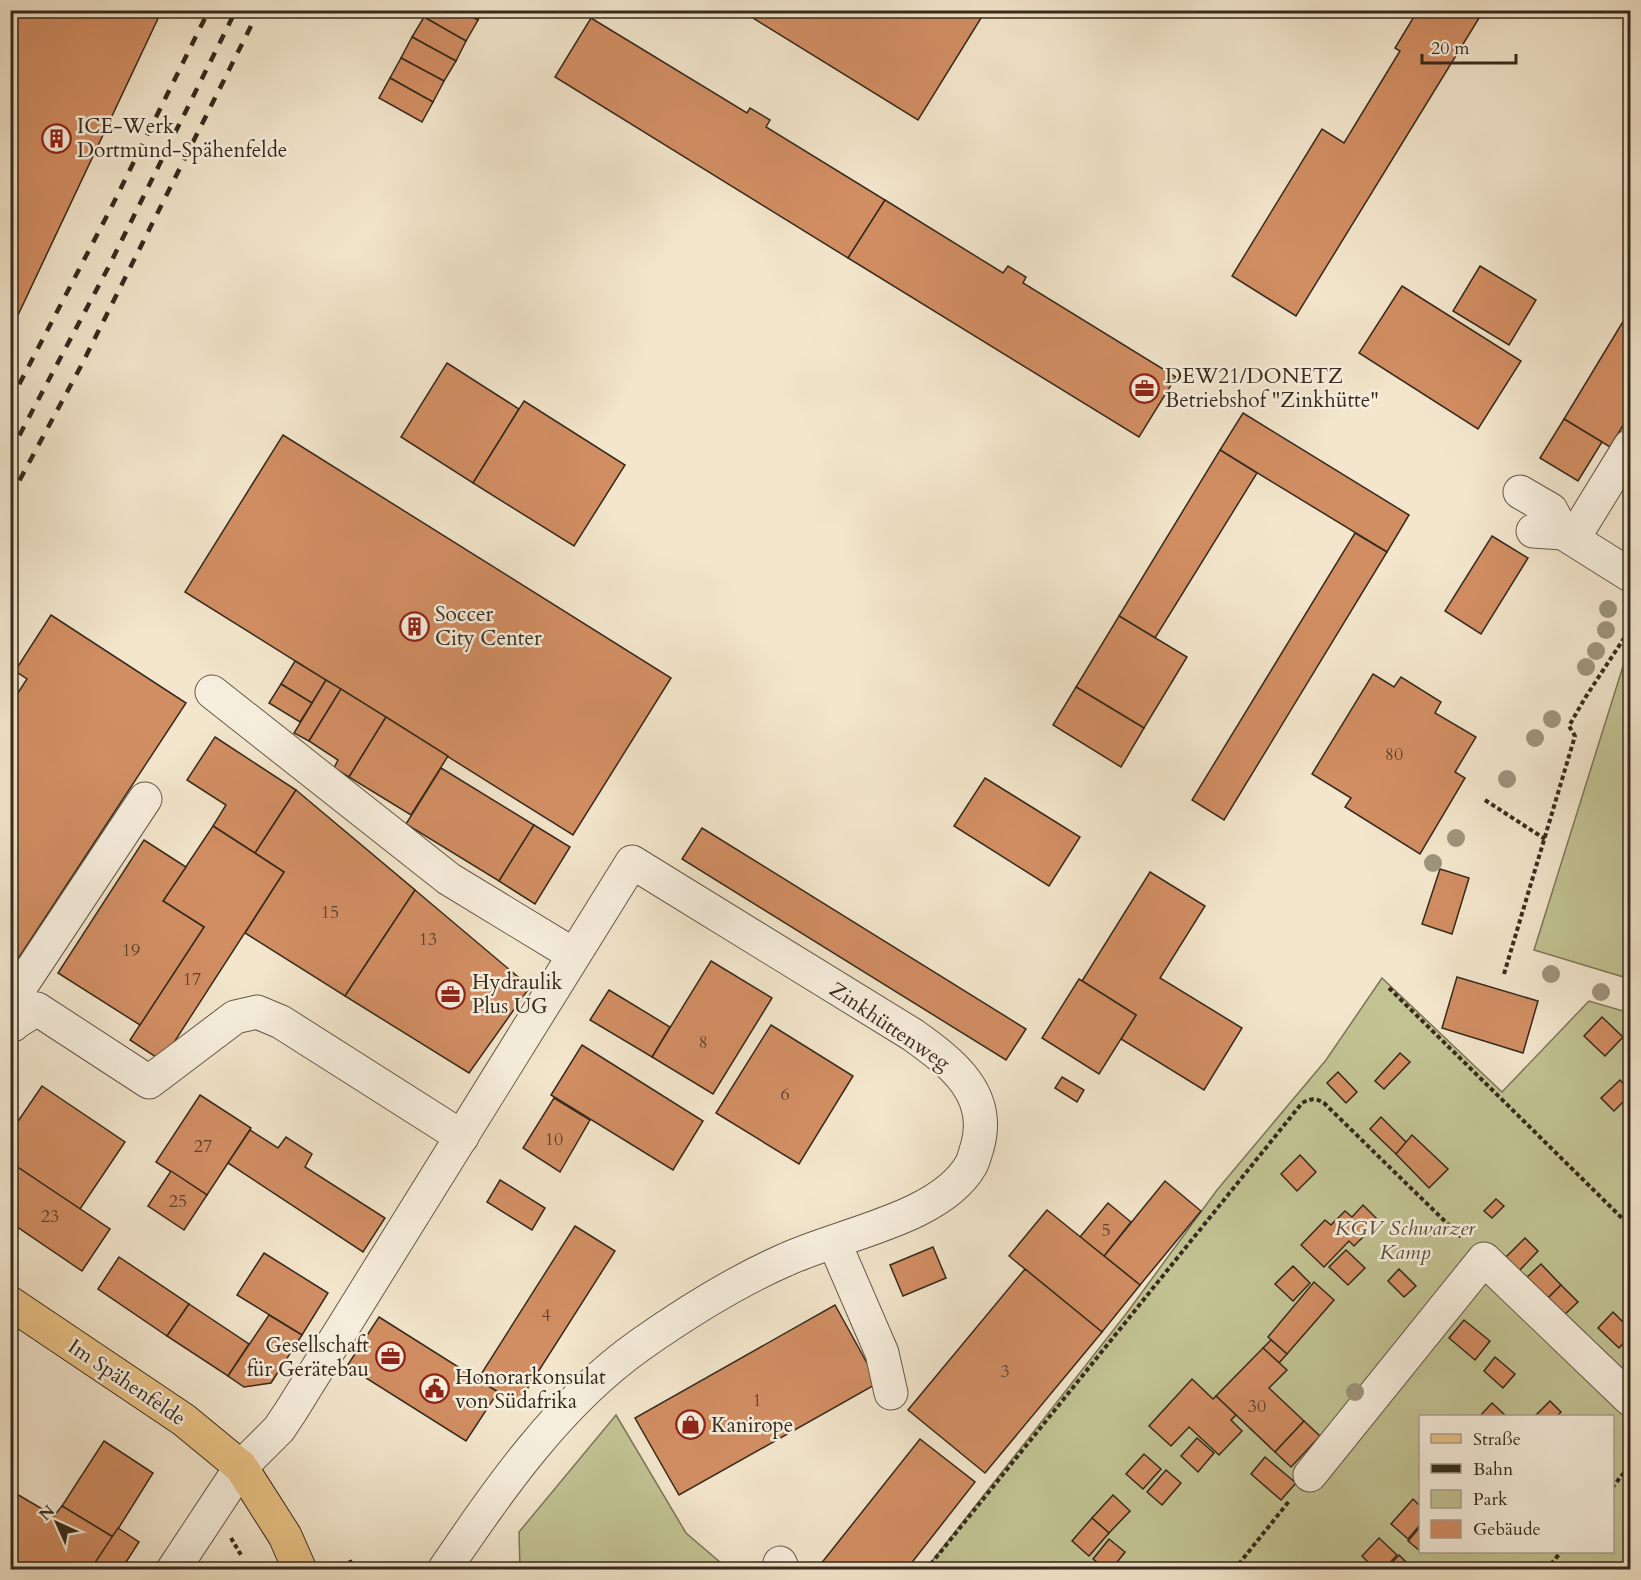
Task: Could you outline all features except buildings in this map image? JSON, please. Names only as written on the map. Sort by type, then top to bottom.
[{"type":"main road","name":"Im Spähenfelde","points":[[10,1303],[184,1420],[241,1467],[285,1536],[300,1569]]},
{"type":"street","points":[[1556,534],[1630,446]]},
{"type":"street","points":[[1520,492],[1551,510],[1556,534],[1630,575]]},
{"type":"street","points":[[212,692],[449,879],[574,955]]},
{"type":"street","points":[[12,1025],[19,989],[145,799]]},
{"type":"street","name":"Zinkhüttenweg","points":[[241,1467],[279,1429],[291,1411],[632,862],[913,1035],[941,1055],[959,1072],[974,1093],[980,1112],[982,1132],[972,1164],[955,1187],[923,1208],[785,1259],[710,1300],[639,1346],[586,1390],[533,1447],[444,1569]]},
{"type":"street","points":[[12,1025],[37,1009],[149,1082],[235,1017],[257,1012],[280,1022],[462,1137]]},
{"type":"street","points":[[834,1242],[882,1353],[891,1393]]},
{"type":"street","points":[[1310,1475],[1484,1259],[1630,1399]]},
{"type":"street","points":[[173,1569],[241,1467]]},
{"type":"path","points":[[1504,974],[1575,736],[1569,726],[1630,629]]},
{"type":"path","points":[[1485,800],[1545,839]]},
{"type":"path","points":[[1389,988],[1630,1226]]},
{"type":"path","points":[[926,1569],[1302,1103],[1310,1099],[1317,1099],[1324,1103],[1484,1259]]},
{"type":"path","points":[[1614,1486],[1630,1466]]},
{"type":"path","points":[[1234,1569],[1310,1475]]},
{"type":"path","points":[[1546,1569],[1559,1553]]},
{"type":"path","points":[[350,1560],[353,1569]]},
{"type":"green space","points":[[1624,663],[1630,664],[1630,979],[1534,950]]},
{"type":"green space","name":"KGV Schwarzer Kamp","points":[[1382,978],[1502,1092],[1589,1001],[1630,1013],[1630,1569],[925,1570],[1126,1314],[1217,1190],[1326,1060]]},
{"type":"green space","points":[[616,1415],[686,1533],[728,1569],[520,1569],[519,1532]]},
{"type":"railway","points":[[10,402],[111,208],[209,10]]},
{"type":"railway","points":[[10,453],[108,268],[236,10]]},
{"type":"railway","points":[[10,498],[81,366],[259,10]]},
{"type":"place","name":"ICE-Werk Dortmund-Spähenfelde","points":[[56,138]]},
{"type":"place","name":"DEW21/DONETZ Betriebshof \"Zinkhütte\"","points":[[1144,388]]},
{"type":"place","name":"Soccer City Center","points":[[414,626]]},
{"type":"place","name":"Hydraulik Plus UG","points":[[451,994]]},
{"type":"place","name":"Gesellschaft für Gerätebau","points":[[390,1357]]},
{"type":"place","name":"Honorarkonsulat von Südafrika","points":[[434,1389]]},
{"type":"place","name":"Kanirope","points":[[690,1425]]}]
